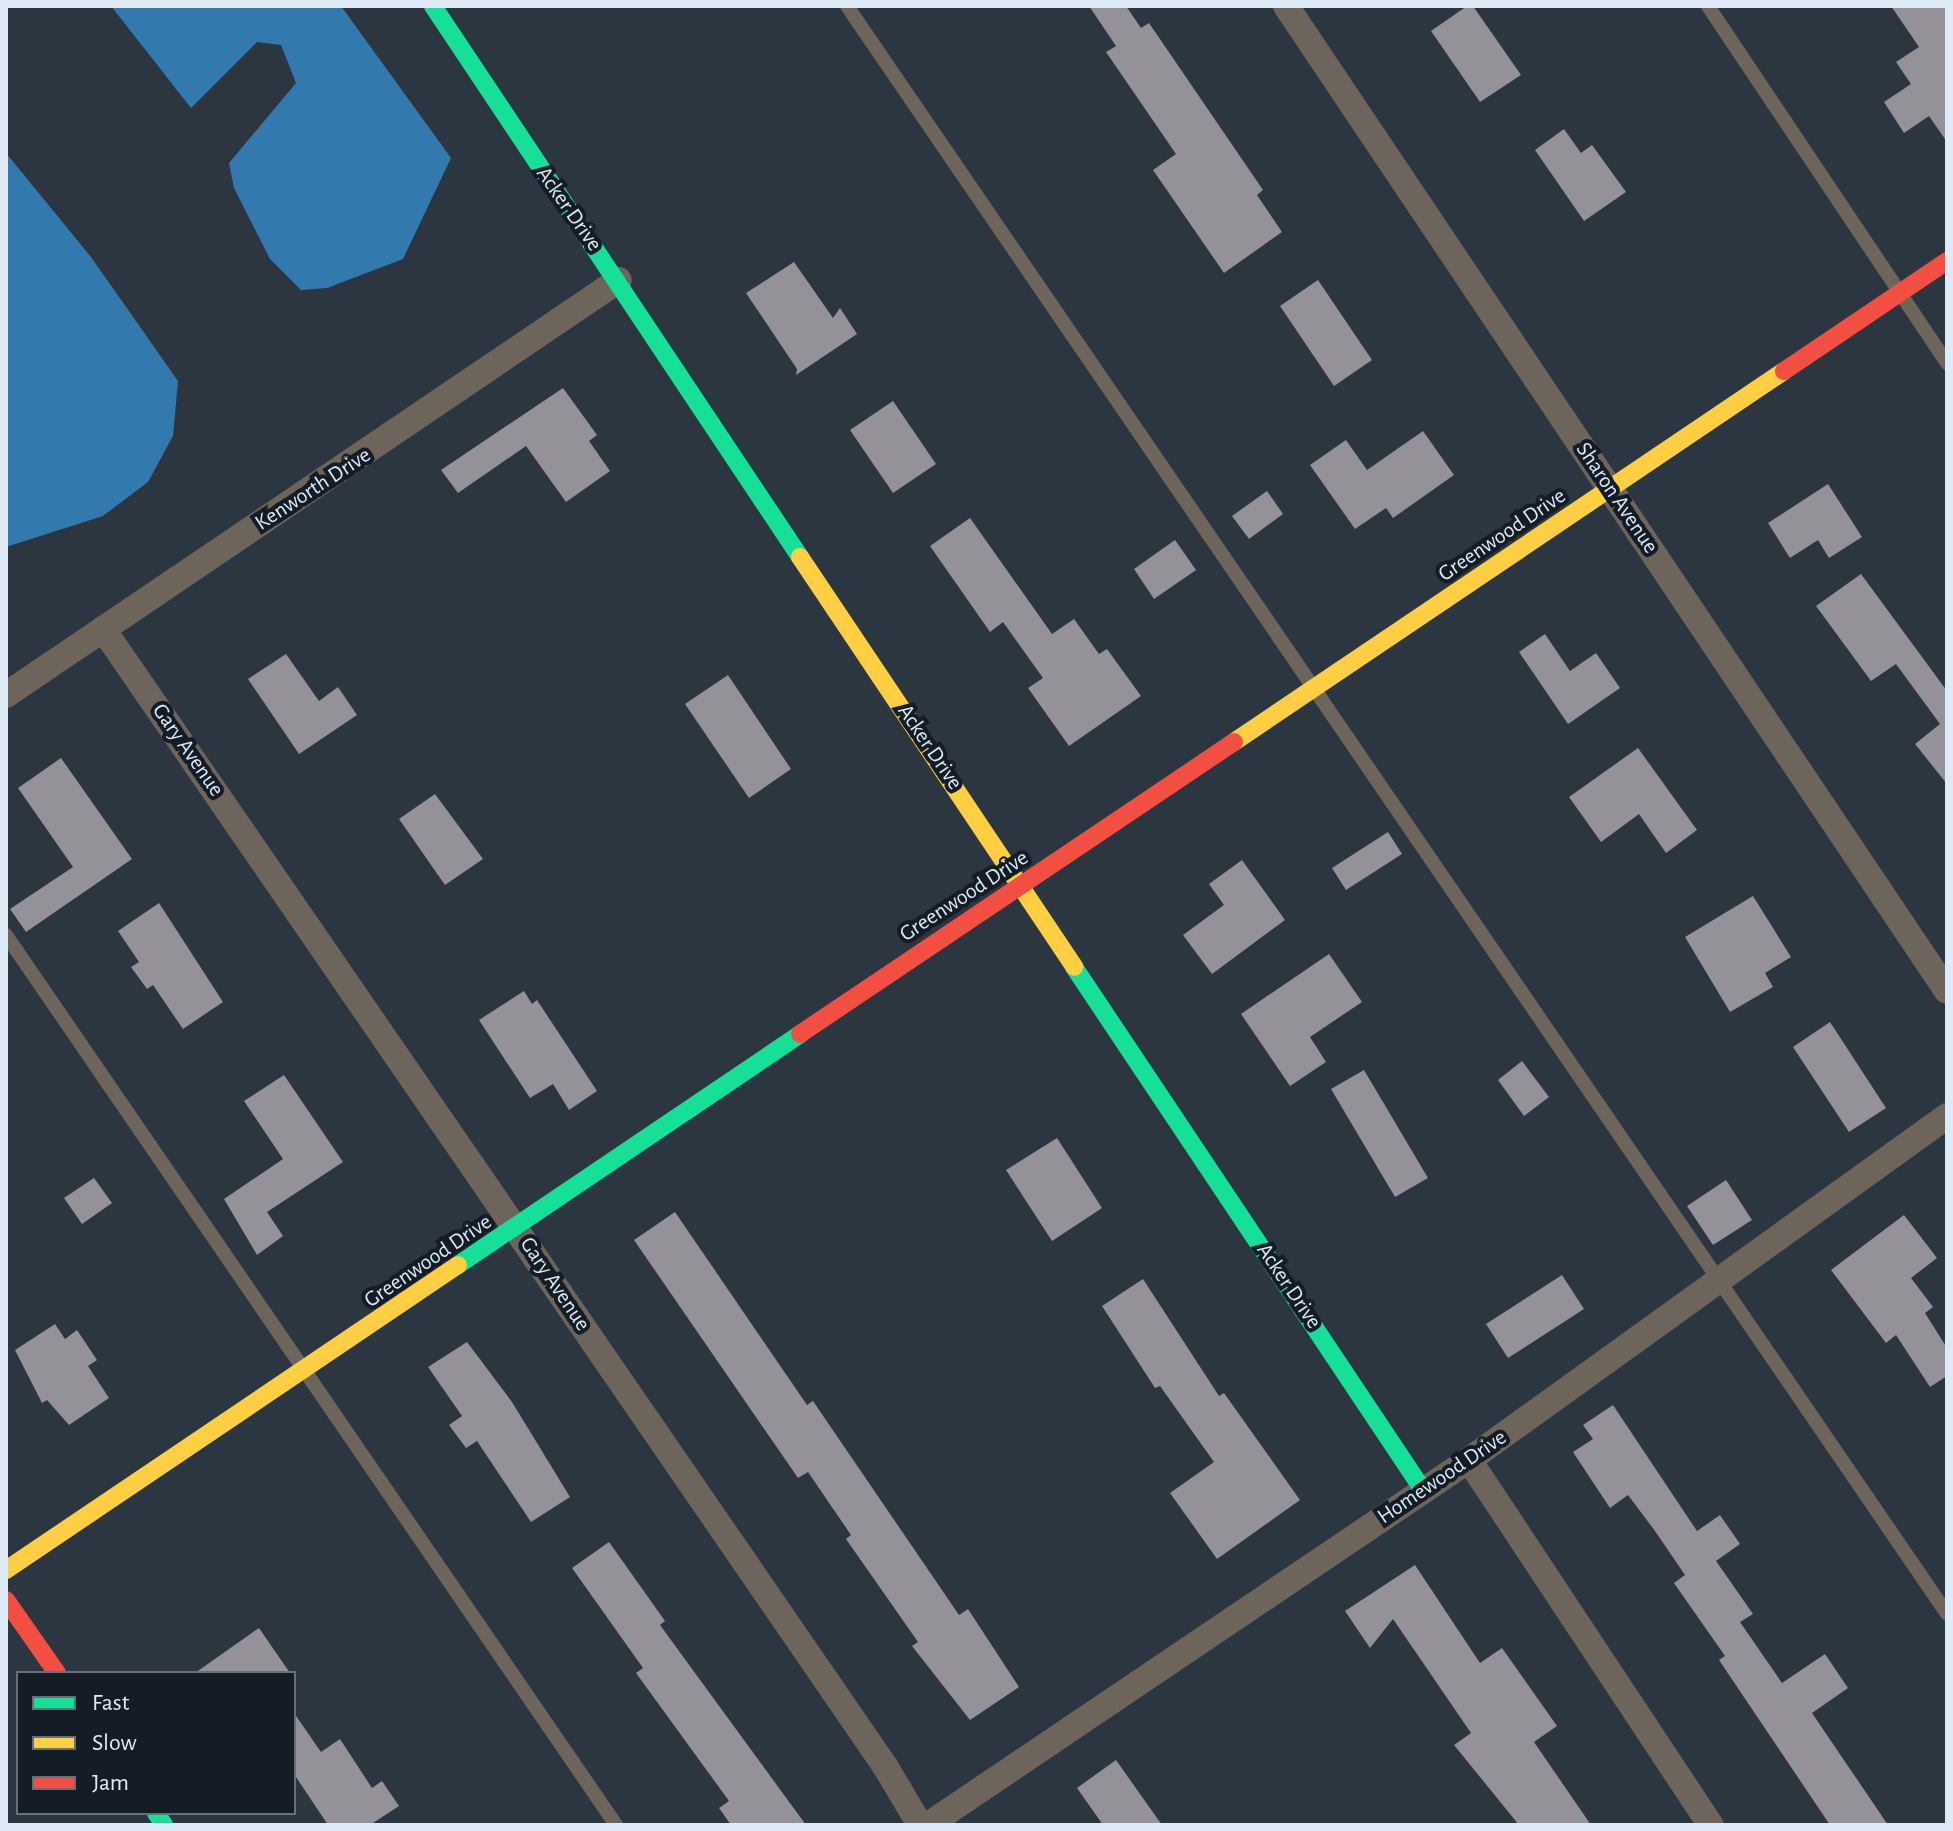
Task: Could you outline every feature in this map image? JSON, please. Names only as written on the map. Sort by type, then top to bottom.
[{"type":"street","name":"Acker Drive","points":[[433,6],[1024,887],[1423,1490]]},
{"type":"street","name":"Sharon Avenue","points":[[1286,6],[1947,991]]},
{"type":"street","name":"Greenwood Drive","points":[[6,1570],[518,1230],[946,935],[1024,887],[1316,691],[1947,261]]},
{"type":"street","name":"Kenworth Drive","points":[[6,695],[619,280]]},
{"type":"street","name":"Gary Avenue","points":[[103,629],[876,1753],[920,1825]]},
{"type":"street","name":"Homewood Drive","points":[[928,1825],[964,1815],[1469,1460],[1947,1116]]},
{"type":"street","points":[[1469,1460],[1711,1825]]},
{"type":"street","points":[[6,1600],[56,1671]]},
{"type":"lane","points":[[847,6],[1722,1278],[1947,1614]]},
{"type":"lane","points":[[1708,6],[1947,363]]},
{"type":"lane","points":[[6,935],[301,1373],[616,1825]]},
{"type":"water","points":[[111,6],[341,6],[451,158],[403,259],[327,288],[301,290],[270,259],[234,188],[229,163],[296,83],[281,45],[257,42],[191,108]]},
{"type":"water","points":[[6,153],[91,257],[178,381],[173,436],[148,482],[103,516],[6,547]]},
{"type":"building","points":[[1089,6],[1126,6],[1141,28],[1149,23],[1263,190],[1257,195],[1282,232],[1224,273],[1153,170],[1176,154],[1106,52],[1116,46]]},
{"type":"building","points":[[1467,6],[1473,6],[1521,75],[1480,102],[1431,31]]},
{"type":"building","points":[[1891,6],[1947,6],[1947,142],[1929,116],[1904,133],[1884,102],[1911,84],[1896,62],[1919,47]]},
{"type":"building","points":[[1564,129],[1581,153],[1592,145],[1626,192],[1584,221],[1535,150]]},
{"type":"building","points":[[794,262],[833,318],[840,308],[857,334],[796,375],[797,369],[746,293]]},
{"type":"building","points":[[1318,280],[1372,360],[1334,386],[1280,306]]},
{"type":"building","points":[[563,388],[597,435],[589,441],[610,471],[566,502],[526,446],[458,493],[441,470]]},
{"type":"building","points":[[893,401],[936,464],[893,493],[850,430]]},
{"type":"building","points":[[1423,431],[1454,475],[1393,518],[1386,508],[1355,529],[1310,465],[1346,440],[1367,470]]},
{"type":"building","points":[[1828,484],[1862,537],[1829,558],[1818,540],[1790,558],[1768,523]]},
{"type":"building","points":[[1267,491],[1283,514],[1249,539],[1232,516]]},
{"type":"building","points":[[970,518],[1052,634],[1074,619],[1099,654],[1107,649],[1141,696],[1069,746],[1028,688],[1043,678],[1003,622],[990,632],[930,546]]},
{"type":"building","points":[[1175,540],[1196,570],[1154,599],[1134,569]]},
{"type":"building","points":[[1861,574],[1947,691],[1947,784],[1915,744],[1940,724],[1896,664],[1871,681],[1816,606]]},
{"type":"building","points":[[1545,634],[1570,671],[1596,653],[1620,688],[1568,724],[1519,652]]},
{"type":"building","points":[[286,654],[319,701],[338,687],[357,715],[299,754],[248,679]]},
{"type":"building","points":[[728,675],[791,769],[749,798],[685,704]]},
{"type":"building","points":[[1638,748],[1697,830],[1666,853],[1639,814],[1601,842],[1569,797]]},
{"type":"building","points":[[61,758],[132,859],[26,932],[10,909],[73,867],[18,788]]},
{"type":"building","points":[[435,794],[483,859],[445,885],[399,819]]},
{"type":"building","points":[[1388,832],[1402,854],[1346,890],[1332,868]]},
{"type":"building","points":[[1242,860],[1285,920],[1212,974],[1183,935],[1224,905],[1209,884]]},
{"type":"building","points":[[1753,896],[1791,957],[1765,973],[1773,987],[1730,1012],[1685,937]]},
{"type":"building","points":[[159,903],[223,1002],[183,1029],[153,985],[147,989],[131,967],[139,962],[118,931]]},
{"type":"building","points":[[1329,954],[1362,1002],[1310,1037],[1326,1062],[1290,1086],[1241,1014]]},
{"type":"building","points":[[524,991],[532,1004],[537,1000],[597,1091],[569,1110],[553,1084],[530,1098],[479,1020]]},
{"type":"building","points":[[1830,1022],[1886,1108],[1849,1132],[1793,1047]]},
{"type":"building","points":[[1522,1061],[1549,1097],[1524,1116],[1498,1080]]},
{"type":"building","points":[[1364,1070],[1428,1178],[1395,1197],[1331,1089]]},
{"type":"building","points":[[284,1075],[343,1162],[267,1212],[283,1236],[257,1255],[224,1199],[283,1159],[244,1101]]},
{"type":"building","points":[[1057,1138],[1102,1208],[1052,1241],[1006,1170]]},
{"type":"building","points":[[94,1178],[112,1203],[82,1224],[64,1198]]},
{"type":"building","points":[[1726,1180],[1752,1220],[1713,1245],[1687,1206]]},
{"type":"building","points":[[675,1212],[807,1405],[813,1401],[959,1615],[968,1609],[1019,1687],[970,1720],[912,1646],[918,1642],[846,1539],[851,1535],[808,1472],[798,1478],[634,1240]]},
{"type":"building","points":[[1904,1215],[1937,1258],[1911,1278],[1933,1307],[1925,1313],[1947,1348],[1947,1376],[1930,1387],[1896,1335],[1886,1343],[1831,1270]]},
{"type":"building","points":[[1562,1275],[1584,1309],[1508,1358],[1486,1324]]},
{"type":"building","points":[[1143,1279],[1219,1396],[1224,1393],[1300,1500],[1217,1559],[1170,1493],[1214,1462],[1160,1386],[1155,1388],[1102,1306]]},
{"type":"building","points":[[55,1324],[65,1339],[77,1330],[97,1360],[88,1366],[109,1398],[69,1425],[47,1400],[42,1403],[15,1350]]},
{"type":"building","points":[[467,1342],[512,1402],[570,1497],[531,1522],[477,1441],[466,1448],[449,1425],[462,1416],[428,1367]]},
{"type":"building","points":[[1613,1405],[1697,1531],[1720,1515],[1740,1544],[1716,1561],[1753,1614],[1740,1622],[1782,1683],[1825,1654],[1848,1688],[1812,1713],[1888,1825],[1830,1825],[1719,1660],[1725,1656],[1674,1583],[1685,1575],[1655,1531],[1628,1495],[1610,1508],[1573,1452],[1593,1439],[1583,1425]]},
{"type":"building","points":[[609,1542],[665,1621],[660,1625],[806,1825],[731,1825],[719,1808],[729,1801],[636,1673],[643,1668],[572,1568]]},
{"type":"building","points":[[1415,1565],[1480,1663],[1502,1648],[1557,1726],[1534,1742],[1591,1825],[1519,1825],[1454,1745],[1471,1733],[1393,1619],[1370,1648],[1345,1611]]},
{"type":"building","points":[[259,1628],[289,1671],[198,1671]]},
{"type":"building","points":[[296,1716],[321,1752],[340,1739],[372,1788],[382,1781],[399,1806],[370,1825],[328,1825],[296,1777]]},
{"type":"building","points":[[1116,1760],[1162,1825],[1103,1825],[1077,1788]]},
{"type":"traffic: fast","points":[[433,6],[800,557]]},
{"type":"traffic: fast","points":[[1074,967],[1423,1490]]},
{"type":"traffic: fast","points":[[458,1265],[800,1034]]},
{"type":"traffic: fast","points":[[157,1815],[164,1825]]},
{"type":"traffic: slow","points":[[1234,742],[1784,371]]},
{"type":"traffic: slow","points":[[800,557],[1074,967]]},
{"type":"traffic: slow","points":[[6,1570],[458,1265]]},
{"type":"traffic: jam","points":[[1784,371],[1947,261]]},
{"type":"traffic: jam","points":[[800,1034],[1234,742]]},
{"type":"traffic: jam","points":[[6,1600],[56,1671]]}]
